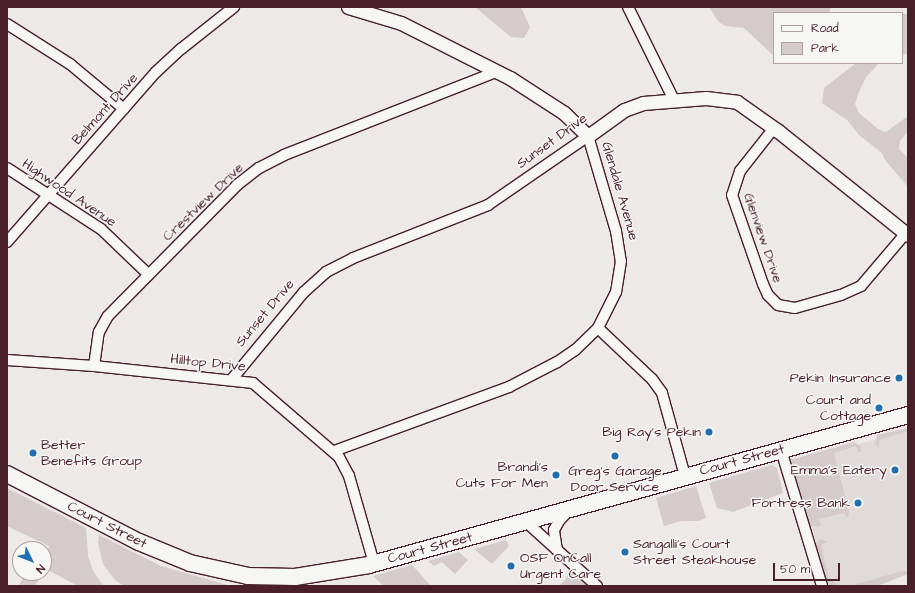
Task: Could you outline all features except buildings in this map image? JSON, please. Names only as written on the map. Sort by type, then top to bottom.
[{"type":"main road","name":"Court Street","points":[[7,474],[175,558],[214,570],[263,582],[306,576],[374,563],[908,414]]},
{"type":"main road","name":"Court Street","points":[[862,428],[908,418]]},
{"type":"main road","points":[[287,586],[306,576]]},
{"type":"street","name":"Belmont Drive","points":[[7,242],[124,109],[180,49],[234,7]]},
{"type":"street","name":"Glendale Avenue","points":[[334,451],[509,386],[563,358],[598,328],[616,292],[621,260],[616,231],[588,136],[564,113],[530,89],[498,71],[401,24],[348,7]]},
{"type":"street","points":[[628,7],[674,100]]},
{"type":"street","points":[[7,24],[70,64],[124,109]]},
{"type":"street","name":"Crestview Drive","points":[[94,366],[98,337],[104,322],[237,185],[259,168],[306,146],[498,71]]},
{"type":"street","name":"Sunset Drive","points":[[232,379],[304,292],[326,272],[353,258],[488,205],[630,107],[674,100],[732,100],[747,107],[907,234]]},
{"type":"street","name":"Glenview Drive","points":[[774,128],[740,171],[732,195],[763,284],[771,299],[778,305],[795,308],[841,295],[861,286],[907,234]]},
{"type":"street","name":"Highwood Avenue","points":[[7,168],[101,229],[149,275]]},
{"type":"street","points":[[598,328],[659,389],[666,404],[685,476]]},
{"type":"street","name":"Hilltop Drive","points":[[7,360],[94,366],[232,379],[256,385],[334,451],[349,476],[374,563]]},
{"type":"street","points":[[781,450],[822,586]]},
{"type":"street","points":[[557,550],[554,530],[559,521],[575,507]]},
{"type":"street","points":[[525,522],[597,586]]},
{"type":"shaded area","points":[[908,430],[908,570],[854,586],[836,586],[826,576],[809,517],[828,453]]},
{"type":"green space","points":[[475,7],[521,7],[530,27],[524,38],[511,37]]},
{"type":"green space","points":[[709,7],[831,7],[829,12],[773,12],[773,55],[744,28],[725,26],[718,21]]},
{"type":"green space","points":[[903,13],[908,15],[908,54],[903,55]]},
{"type":"green space","points":[[855,64],[878,64],[866,77],[855,104],[859,113],[878,129],[886,132],[908,116],[908,131],[900,141],[899,149],[908,158],[908,187],[885,160],[882,153],[859,135],[847,120],[822,103],[824,88]]},
{"type":"green space","points":[[908,428],[908,431],[879,440],[879,448],[875,445],[877,435]]},
{"type":"green space","points":[[854,442],[861,447],[861,452],[858,452],[856,446],[834,453],[849,512],[848,518],[844,513],[819,519],[821,526],[810,526],[790,460]]},
{"type":"green space","points":[[772,465],[777,468],[783,493],[733,512],[717,508],[709,483]]},
{"type":"green space","points":[[696,486],[706,518],[698,521],[681,521],[664,526],[656,498]]},
{"type":"green space","points":[[7,488],[86,528],[88,556],[93,571],[104,586],[78,586],[52,572],[52,541],[38,541],[7,526]]},
{"type":"green space","points":[[99,535],[161,566],[231,586],[124,586],[115,580],[103,564],[98,543]]},
{"type":"green space","points":[[820,539],[828,542],[821,545],[828,576],[838,586],[831,586],[825,580],[815,545]]},
{"type":"green space","points":[[506,540],[509,546],[492,564],[474,549]]},
{"type":"green space","points":[[459,552],[468,560],[455,574],[442,562],[434,566],[428,561]]},
{"type":"green space","points":[[412,565],[431,586],[384,586],[373,576]]},
{"type":"green space","points":[[569,569],[588,586],[559,586],[566,579]]},
{"type":"green space","points":[[902,571],[908,571],[908,574],[877,586],[850,586]]},
{"type":"green space","points":[[21,581],[38,581],[35,586],[19,585]]},
{"type":"place","name":"Pekin Insurance","points":[[899,378]]},
{"type":"place","name":"Court and Cottage","points":[[879,408]]},
{"type":"place","name":"Big Ray's Pekin","points":[[709,432]]},
{"type":"place","name":"Better Benefits Group","points":[[33,453]]},
{"type":"place","name":"Greg's Garage Door Service","points":[[615,456]]},
{"type":"place","name":"Emma's Eatery","points":[[895,470]]},
{"type":"place","name":"Brandi's Cuts For Men","points":[[556,475]]},
{"type":"place","name":"Fortress Bank","points":[[858,503]]},
{"type":"place","name":"Sangalli’s Court Street Steakhouse","points":[[625,552]]},
{"type":"place","name":"OSF OnCall Urgent Care","points":[[511,566]]}]
